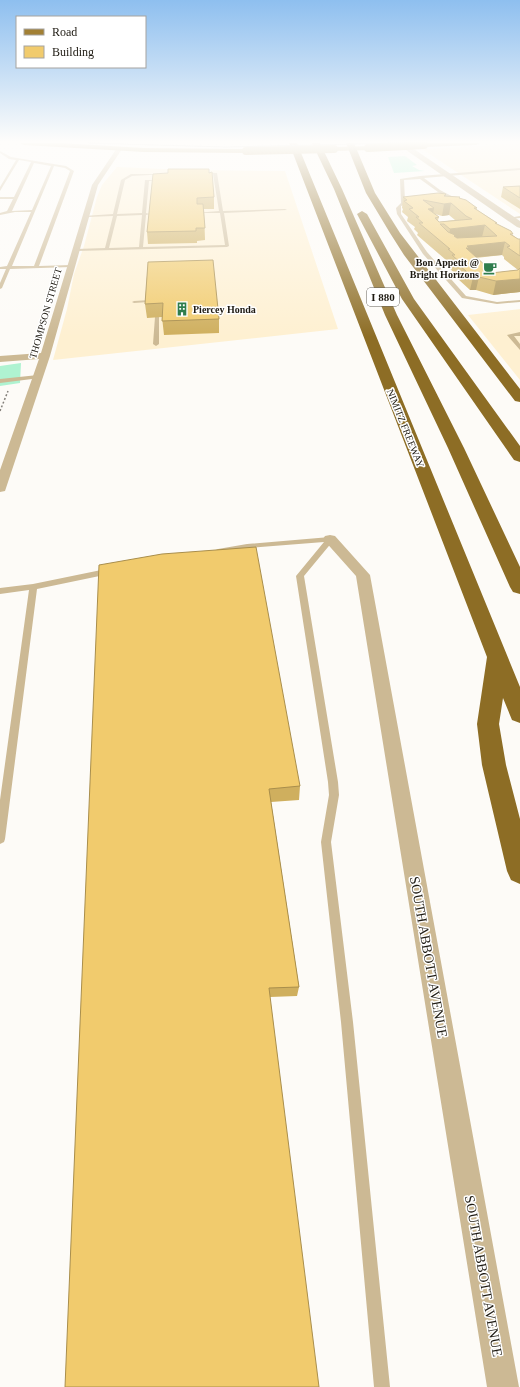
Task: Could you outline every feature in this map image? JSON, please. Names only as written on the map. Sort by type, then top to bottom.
[{"type":"highway","name":"NIMITZ FREEWAY","points":[[318,208],[520,714]]},
{"type":"highway","name":"I 880","points":[[346,208],[391,315],[456,448],[520,587]]},
{"type":"highway","points":[[358,208],[408,300],[520,457]]},
{"type":"highway","points":[[379,208],[408,253],[520,398]]},
{"type":"highway","points":[[497,654],[488,724],[494,765],[520,872]]},
{"type":"street","name":"THOMPSON STREET","points":[[0,488],[45,356],[88,208]]},
{"type":"street","points":[[495,208],[520,225]]},
{"type":"street","points":[[0,360],[45,356]]},
{"type":"street","name":"SOUTH ABBOTT AVENUE","points":[[330,539],[363,575],[503,1387]]},
{"type":"lane","points":[[9,212],[11,208]]},
{"type":"lane","points":[[0,288],[34,208]]},
{"type":"lane","points":[[36,267],[58,208]]},
{"type":"lane","points":[[107,249],[117,208]]},
{"type":"lane","points":[[141,248],[144,208]]},
{"type":"lane","points":[[76,250],[227,246],[220,208]]},
{"type":"lane","points":[[398,208],[399,214],[425,253],[464,298],[497,303],[520,301]]},
{"type":"lane","points":[[198,213],[285,210]]},
{"type":"lane","points":[[0,214],[33,211]]},
{"type":"lane","points":[[86,216],[152,214]]},
{"type":"lane","points":[[510,218],[520,217]]},
{"type":"lane","points":[[0,268],[71,266]]},
{"type":"lane","points":[[134,302],[148,301]]},
{"type":"lane","points":[[156,344],[157,317]]},
{"type":"lane","points":[[520,334],[510,335],[520,348]]},
{"type":"lane","points":[[0,381],[38,377]]},
{"type":"lane","points":[[209,552],[247,546],[330,539]]},
{"type":"lane","points":[[330,539],[300,576],[333,782],[334,795],[326,842],[347,1022],[382,1387]]},
{"type":"lane","points":[[0,591],[33,587],[118,569]]},
{"type":"lane","points":[[0,839],[33,587]]},
{"type":"path","points":[[0,411],[9,388],[4,388]]},
{"type":"shaded area","points":[[94,208],[297,208],[338,329],[53,360],[67,309],[74,274],[84,246]]},
{"type":"shaded area","points":[[511,208],[520,208],[520,214]]},
{"type":"shaded area","points":[[520,309],[520,380],[468,315]]},
{"type":"green space","points":[[21,363],[20,383],[0,386],[0,366]]},
{"type":"building","points":[[150,208],[203,208],[205,228],[196,228],[196,231],[147,232]]},
{"type":"building","points":[[434,208],[428,209],[439,217],[435,218],[439,222],[472,219],[456,208],[477,208],[474,208],[497,223],[495,223],[511,231],[513,234],[510,234],[520,239],[520,256],[507,247],[510,246],[505,242],[467,246],[469,248],[466,248],[486,266],[485,268],[491,273],[518,270],[520,268],[520,279],[496,281],[473,277],[460,266],[464,266],[452,255],[455,255],[448,249],[450,249],[419,223],[423,223],[416,217],[419,217],[409,209]],"holes":[[[440,224],[444,224],[450,229],[485,225],[497,236],[457,238]]]},
{"type":"building","name":"Piercey Honda","points":[[213,260],[219,319],[162,321],[163,303],[145,304],[148,262]]},
{"type":"building","points":[[256,547],[300,786],[269,789],[299,987],[269,988],[319,1387],[65,1387],[99,565],[162,554]]},
{"type":"place","name":"Bon Appetit @ Bright Horizons","points":[[490,268]]},
{"type":"place","name":"Piercey Honda","points":[[182,309]]}]
